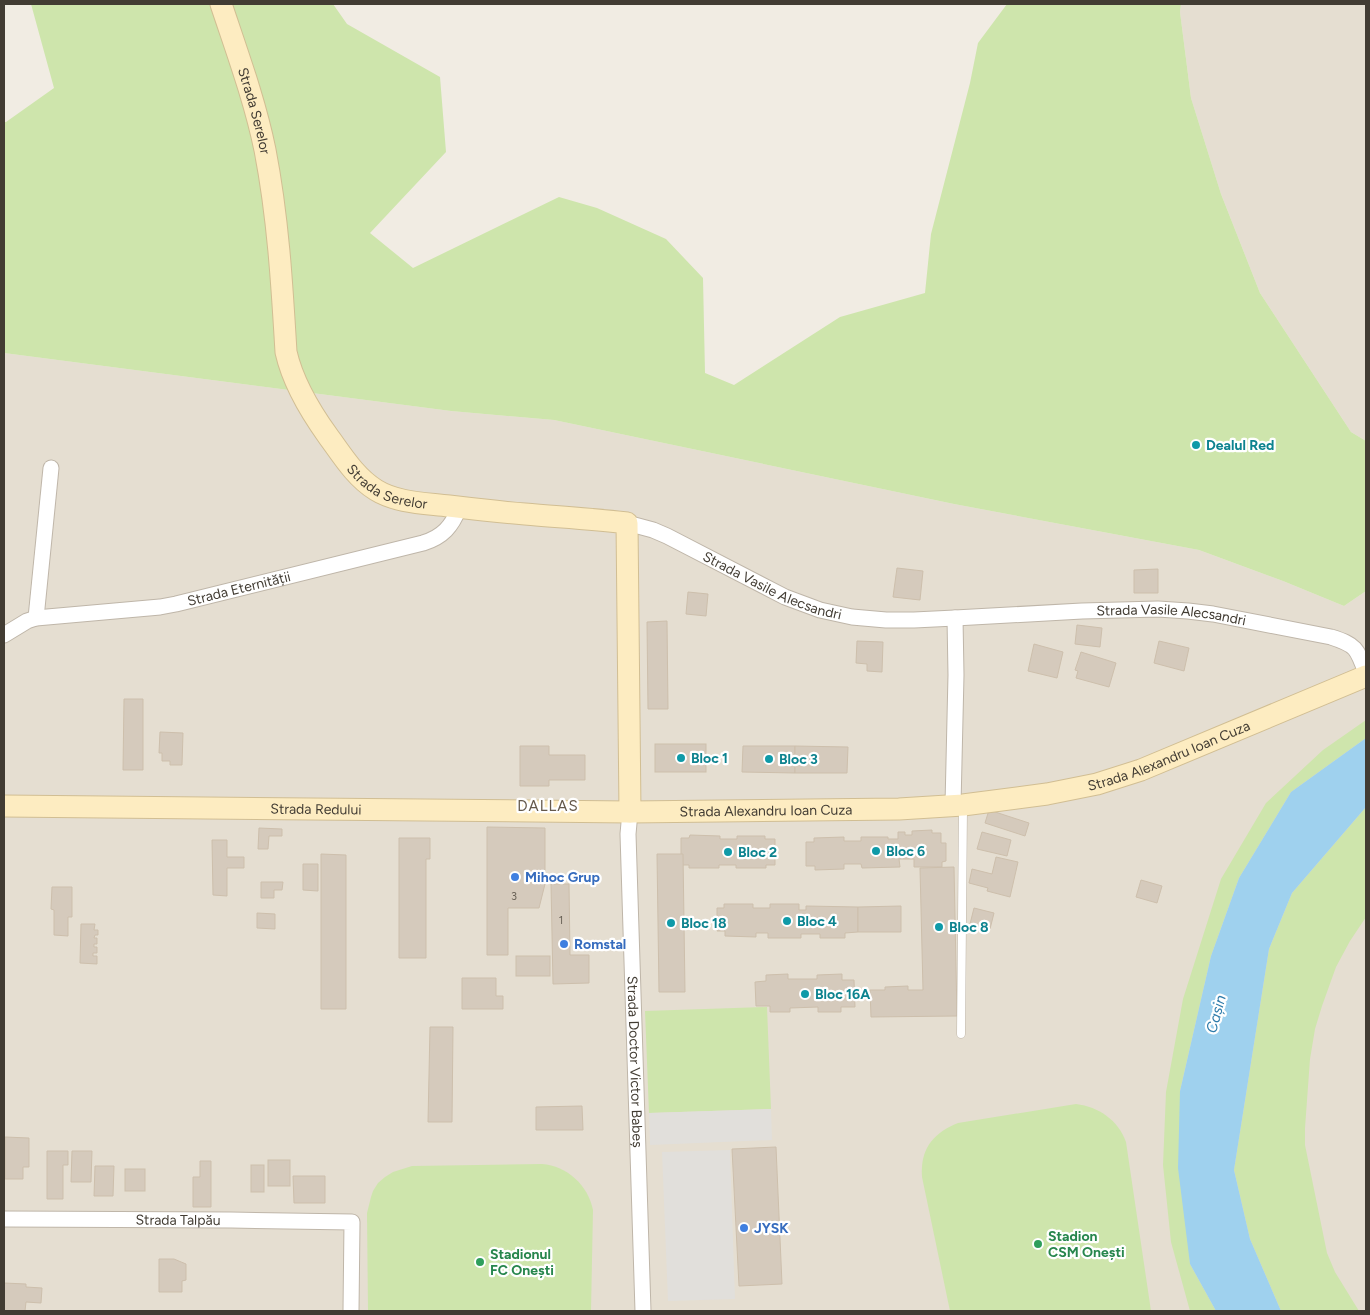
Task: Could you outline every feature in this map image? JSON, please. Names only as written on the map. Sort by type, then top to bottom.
[{"type":"main road","name":"Strada Serelor","points":[[221,4],[259,125],[265,151],[278,234],[286,352],[293,377],[316,420],[344,457],[375,490],[401,500],[459,508],[627,523]]},
{"type":"main road","points":[[627,523],[630,812]]},
{"type":"main road","name":"Strada Alexandru Ioan Cuza","points":[[630,812],[873,810],[958,805],[1056,793],[1098,784],[1141,770],[1366,674]]},
{"type":"main road","name":"Strada Redului","points":[[4,806],[630,812]]},
{"type":"street","points":[[36,618],[51,468]]},
{"type":"street","name":"Strada Eternității","points":[[4,635],[27,621],[36,618],[176,604],[423,543],[435,539],[445,531],[454,520],[459,508]]},
{"type":"street","name":"Strada Vasile Alecsandri","points":[[627,523],[667,536],[793,601],[820,610],[852,617],[886,620],[1120,610],[1158,609],[1188,611],[1346,641],[1354,646],[1360,656],[1366,674]]},
{"type":"street","points":[[955,618],[958,805]]},
{"type":"street","name":"Strada Doctor Victor Babeș","points":[[630,812],[628,827],[643,1311]]},
{"type":"street","name":"Strada Talpău","points":[[4,1219],[352,1222],[351,1311]]},
{"type":"lane","points":[[958,805],[961,1034]]},
{"type":"shaded area","points":[[1181,4],[1366,4],[1366,441],[1351,432],[1260,293],[1221,194],[1191,98],[1180,12]]},
{"type":"shaded area","points":[[4,353],[451,411],[554,420],[954,504],[1199,550],[1344,606],[1366,591],[1366,1311],[4,1311]]},
{"type":"shaded area","points":[[771,1109],[772,1140],[650,1145],[649,1113]]},
{"type":"shaded area","points":[[730,1150],[735,1299],[668,1301],[662,1152]]},
{"type":"green space","points":[[31,4],[333,4],[347,24],[440,77],[446,152],[370,233],[413,268],[559,197],[597,208],[666,239],[703,278],[705,373],[734,385],[840,317],[925,293],[931,234],[970,83],[978,43],[1007,4],[1181,4],[1180,12],[1191,98],[1221,194],[1260,293],[1351,432],[1366,441],[1366,591],[1344,606],[1199,550],[954,504],[554,420],[451,411],[4,353],[4,122],[54,88]]},
{"type":"green space","points":[[1366,720],[1366,738],[1291,792],[1239,878],[1211,956],[1180,1091],[1190,1264],[1216,1311],[1190,1311],[1171,1242],[1163,1165],[1166,1092],[1183,999],[1221,879],[1266,803],[1323,750]]},
{"type":"green space","points":[[1366,807],[1366,917],[1336,967],[1315,1029],[1310,1059],[1305,1128],[1305,1145],[1327,1253],[1335,1272],[1359,1311],[1281,1311],[1250,1239],[1234,1170],[1269,949],[1292,893]]},
{"type":"green space","points":[[767,1007],[771,1109],[649,1113],[645,1011]]},
{"type":"green space","name":"Stadion CSM Onești","points":[[1076,1104],[1092,1108],[1107,1116],[1118,1127],[1126,1142],[1151,1311],[950,1311],[922,1177],[923,1158],[930,1143],[949,1127],[958,1123]]},
{"type":"green space","name":"Stadionul FC Onești","points":[[542,1164],[560,1169],[575,1178],[586,1193],[593,1210],[591,1311],[368,1311],[367,1213],[373,1191],[385,1177],[393,1172],[412,1166]]},
{"type":"water","name":"Cașin","points":[[1366,738],[1366,807],[1292,893],[1269,949],[1234,1170],[1250,1239],[1281,1311],[1216,1311],[1190,1264],[1178,1168],[1180,1091],[1211,956],[1239,878],[1291,792]]},
{"type":"building","points":[[897,568],[923,571],[920,600],[893,597]]},
{"type":"building","points":[[1158,569],[1158,593],[1134,593],[1134,570]]},
{"type":"building","points":[[688,592],[708,594],[706,616],[686,614]]},
{"type":"building","points":[[667,621],[668,709],[648,709],[647,622]]},
{"type":"building","points":[[1077,625],[1102,628],[1100,647],[1075,644]]},
{"type":"building","points":[[857,641],[883,642],[882,672],[867,671],[867,664],[856,663]]},
{"type":"building","points":[[1159,641],[1189,648],[1184,671],[1154,663]]},
{"type":"building","points":[[1034,644],[1063,652],[1057,678],[1028,671]]},
{"type":"building","points":[[1081,652],[1116,663],[1109,687],[1076,678],[1078,671],[1075,670]]},
{"type":"building","points":[[124,699],[143,699],[143,770],[123,770]]},
{"type":"building","points":[[160,732],[183,733],[182,765],[170,765],[170,761],[162,761],[162,753],[159,753]]},
{"type":"building","name":"Bloc 1","points":[[655,744],[706,744],[706,772],[655,772]]},
{"type":"building","points":[[520,746],[549,746],[549,755],[585,755],[585,780],[549,780],[549,786],[520,786]]},
{"type":"building","name":"Bloc 3","points":[[743,746],[795,746],[795,773],[742,772]]},
{"type":"building","points":[[795,746],[848,747],[847,773],[795,773]]},
{"type":"building","points":[[989,810],[1029,823],[1025,836],[985,823]]},
{"type":"building","points":[[487,827],[545,828],[545,884],[539,908],[508,908],[508,955],[487,955]]},
{"type":"building","points":[[259,828],[282,829],[282,836],[269,836],[268,849],[258,849]]},
{"type":"building","name":"Bloc 6","points":[[932,830],[932,833],[941,833],[941,843],[946,843],[946,861],[942,862],[942,867],[914,867],[914,859],[899,859],[900,867],[862,868],[861,864],[844,864],[844,869],[815,870],[815,866],[806,866],[806,842],[814,842],[814,838],[844,837],[844,841],[861,841],[861,837],[898,839],[898,832],[912,835],[912,831]]},
{"type":"building","points":[[982,832],[1011,840],[1007,856],[977,849]]},
{"type":"building","name":"Bloc 2","points":[[690,835],[720,836],[720,839],[737,839],[737,836],[765,836],[765,839],[775,839],[775,865],[766,865],[766,868],[736,868],[736,865],[719,865],[719,868],[689,868],[689,865],[681,865],[681,838],[689,838]]},
{"type":"building","points":[[399,838],[430,838],[430,859],[426,859],[426,958],[399,958]]},
{"type":"building","points":[[212,840],[227,840],[227,857],[244,857],[244,868],[227,868],[227,896],[213,895]]},
{"type":"building","points":[[321,854],[346,855],[346,1009],[321,1009]]},
{"type":"building","name":"Bloc 18","points":[[657,854],[683,854],[685,992],[659,992]]},
{"type":"building","points":[[996,857],[1018,862],[1010,897],[987,891],[988,888],[969,883],[972,869],[992,874]]},
{"type":"building","points":[[303,864],[318,864],[318,891],[303,890]]},
{"type":"building","name":"Bloc 8","points":[[954,867],[957,1016],[871,1017],[870,990],[885,990],[885,987],[908,986],[908,990],[923,990],[920,868]]},
{"type":"building","points":[[1141,880],[1162,886],[1157,903],[1136,897]]},
{"type":"building","points":[[261,882],[283,882],[282,890],[274,890],[274,898],[261,898]]},
{"type":"building","points":[[551,884],[569,884],[570,955],[589,955],[589,983],[553,984]]},
{"type":"building","points":[[52,887],[72,887],[72,917],[68,917],[68,936],[54,935],[54,910],[51,909]]},
{"type":"building","name":"Bloc 4","points":[[724,904],[753,904],[753,908],[770,908],[770,904],[799,904],[799,910],[806,910],[806,906],[858,907],[858,932],[845,933],[845,938],[820,938],[820,934],[801,934],[801,938],[768,938],[768,933],[756,933],[756,937],[725,936],[725,931],[717,931],[717,908],[724,908]]},
{"type":"building","points":[[901,906],[901,932],[858,932],[858,907]]},
{"type":"building","points":[[974,908],[994,913],[990,929],[970,924]]},
{"type":"building","points":[[257,913],[275,914],[275,929],[257,928]]},
{"type":"building","points":[[81,924],[95,924],[94,930],[98,930],[98,935],[95,935],[94,938],[97,938],[97,944],[94,944],[94,947],[97,947],[97,953],[93,953],[93,956],[97,956],[97,964],[80,963]]},
{"type":"building","points":[[516,956],[550,956],[550,976],[516,976]]},
{"type":"building","name":"Bloc 16A","points":[[788,974],[788,979],[817,979],[817,975],[842,974],[842,980],[854,980],[855,1007],[841,1007],[841,1012],[818,1012],[818,1007],[790,1008],[790,1012],[770,1012],[770,1006],[756,1006],[755,982],[766,981],[766,975]]},
{"type":"building","points":[[462,978],[496,978],[496,996],[503,996],[503,1009],[462,1009]]},
{"type":"building","points":[[430,1027],[453,1027],[452,1122],[428,1122]]},
{"type":"building","points":[[582,1106],[583,1130],[536,1130],[536,1107]]},
{"type":"building","points":[[5,1137],[29,1138],[29,1167],[23,1167],[23,1179],[5,1179]]},
{"type":"building","points":[[776,1147],[782,1284],[739,1286],[732,1149]]},
{"type":"building","points":[[47,1151],[68,1151],[68,1165],[63,1165],[63,1199],[47,1199]]},
{"type":"building","points":[[72,1151],[92,1151],[91,1182],[71,1182]]},
{"type":"building","points":[[268,1160],[290,1160],[290,1186],[268,1186]]},
{"type":"building","points":[[200,1161],[211,1161],[211,1207],[193,1207],[193,1177],[200,1177]]},
{"type":"building","points":[[251,1165],[264,1165],[264,1192],[251,1192]]},
{"type":"building","points":[[95,1166],[114,1166],[113,1196],[94,1196]]},
{"type":"building","points":[[125,1169],[145,1169],[145,1191],[125,1191]]},
{"type":"building","points":[[293,1176],[325,1176],[325,1203],[294,1203]]},
{"type":"building","points":[[159,1259],[174,1259],[186,1264],[186,1280],[182,1281],[182,1292],[159,1292]]},
{"type":"building","points":[[4,1283],[26,1284],[26,1287],[42,1288],[41,1303],[26,1302],[25,1311],[4,1311]]},
{"type":"place","name":"Dealul Red","points":[[1196,445]]},
{"type":"place","name":"Bloc 1","points":[[681,758]]},
{"type":"place","name":"Bloc 3","points":[[769,759]]},
{"type":"place","name":"Bloc 6","points":[[876,851]]},
{"type":"place","name":"Bloc 2","points":[[728,852]]},
{"type":"place","name":"Mihoc Grup","points":[[515,877]]},
{"type":"place","name":"Bloc 4","points":[[787,921]]},
{"type":"place","name":"Bloc 18","points":[[671,923]]},
{"type":"place","name":"Bloc 8","points":[[939,927]]},
{"type":"place","name":"Romstal","points":[[564,944]]},
{"type":"place","name":"Bloc 16A","points":[[805,994]]},
{"type":"place","name":"JYSK","points":[[744,1228]]},
{"type":"place","name":"Stadion CSM Onești","points":[[1038,1244]]},
{"type":"place","name":"Stadionul FC Onești","points":[[480,1262]]},
{"type":"district","name":"DALLAS","points":[[548,806]]}]
